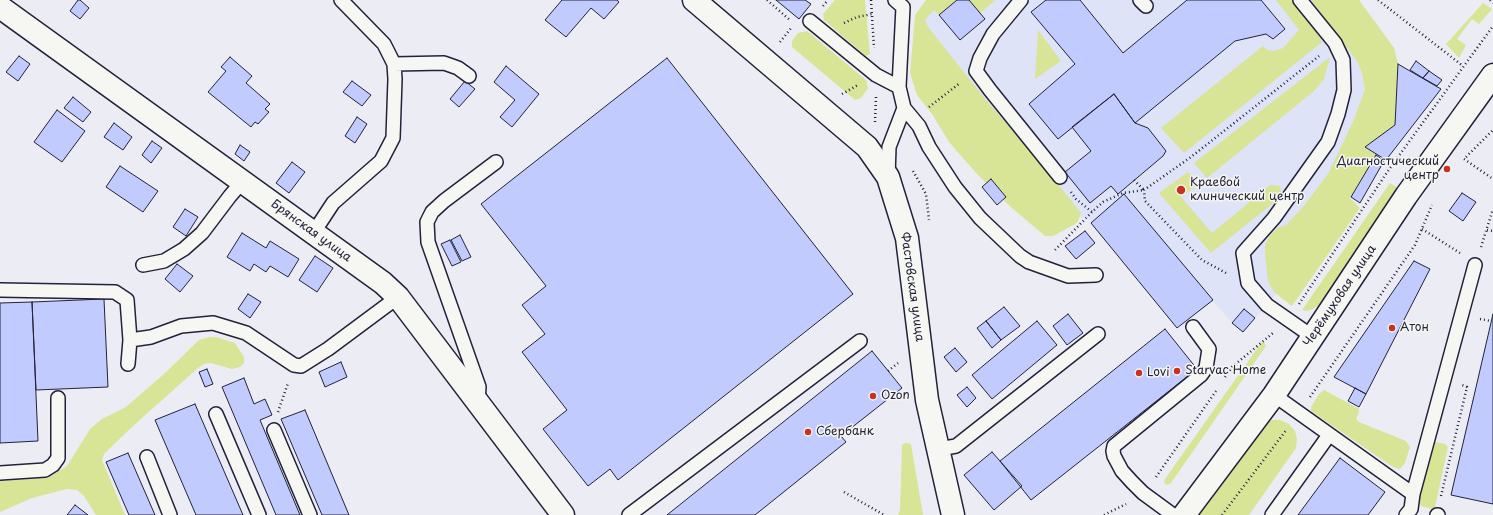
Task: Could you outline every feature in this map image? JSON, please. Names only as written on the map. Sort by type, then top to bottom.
[{"type":"main road","name":"Фастовская улица","points":[[694,0],[867,147],[888,176],[907,238],[928,400],[953,515]]},
{"type":"main road","name":"Брянская улица","points":[[0,6],[383,283],[398,297],[478,403],[555,512]]},
{"type":"main road","name":"Черёмуховая улица","points":[[1184,515],[1274,396],[1406,196],[1493,75]]},
{"type":"lane","points":[[314,232],[333,203],[382,161],[393,138],[395,79],[394,64],[384,44],[341,0]]},
{"type":"lane","points":[[1020,0],[993,34],[980,58],[976,71],[1060,178]]},
{"type":"lane","points":[[1300,0],[1335,43],[1343,60],[1344,90],[1338,114],[1328,142],[1274,218],[1244,253],[1248,283],[1267,305],[1313,337]]},
{"type":"lane","points":[[901,2],[899,87],[904,108],[918,126],[929,147],[955,187],[980,218],[1020,256],[1029,262],[1068,276],[1096,275]]},
{"type":"lane","points":[[810,21],[876,75],[899,87]]},
{"type":"lane","points":[[394,64],[444,63],[458,68],[469,76]]},
{"type":"lane","points":[[888,176],[889,146],[904,108]]},
{"type":"lane","points":[[478,403],[479,387],[428,242],[427,222],[432,212],[444,201],[496,162]]},
{"type":"lane","points":[[143,265],[164,261],[184,250],[202,233],[242,182]]},
{"type":"lane","points":[[1406,515],[1410,509],[1476,264]]},
{"type":"lane","points":[[0,290],[115,292],[127,300],[130,340],[128,364]]},
{"type":"lane","points":[[130,340],[151,338],[181,326],[213,323],[246,333],[294,365],[301,366],[328,349],[398,297]]},
{"type":"lane","points":[[1173,515],[1143,493],[1122,471],[1114,456],[1114,446],[1201,375],[1206,368],[1209,349],[1193,327]]},
{"type":"lane","points":[[939,449],[956,446],[1098,334]]},
{"type":"lane","points":[[629,515],[860,341]]},
{"type":"lane","points":[[1274,396],[1413,494]]},
{"type":"lane","points":[[0,473],[45,470],[53,465],[58,458],[58,398]]},
{"type":"lane","points":[[216,414],[259,515]]},
{"type":"lane","points":[[274,430],[310,515]]},
{"type":"lane","points":[[1272,515],[1329,435]]},
{"type":"lane","points":[[147,457],[170,515]]},
{"type":"path","points":[[767,0],[795,24],[800,25],[810,21]]},
{"type":"path","points":[[1378,0],[1463,66]]},
{"type":"path","points":[[1490,0],[1493,3]]},
{"type":"path","points":[[828,35],[849,20],[872,14]]},
{"type":"path","points":[[1224,379],[1232,367],[1288,320],[1390,168],[1493,26]]},
{"type":"path","points":[[1052,252],[1103,202],[1123,193],[1144,190],[1191,157],[1335,43]]},
{"type":"path","points":[[839,95],[876,75]]},
{"type":"path","points":[[1460,165],[1464,159],[1493,130]]},
{"type":"path","points":[[1464,159],[1493,179]]},
{"type":"path","points":[[1060,178],[1076,199],[1092,212]]},
{"type":"path","points":[[1134,180],[1144,190],[1145,201],[1202,260]]},
{"type":"path","points":[[1222,515],[1299,413],[1415,245],[1433,202]]},
{"type":"path","points":[[1422,229],[1476,264],[1493,209]]},
{"type":"path","points":[[1487,230],[1493,231]]},
{"type":"path","points":[[274,430],[274,422],[294,365]]},
{"type":"path","points":[[1104,515],[1126,505],[1143,493],[1154,481],[1219,386]]},
{"type":"path","points":[[1438,515],[1467,387]]},
{"type":"path","points":[[844,492],[884,515]]},
{"type":"shaded area","name":"Краевой клинический центр","points":[[932,0],[1359,0],[1394,48],[1398,64],[1365,147],[1308,255],[1267,305],[1243,332],[1232,323],[1213,301],[1177,328],[1091,223],[1088,217],[1046,224],[919,36]]},
{"type":"green space","points":[[835,0],[865,0],[870,54],[866,56],[824,20],[823,14]]},
{"type":"green space","points":[[926,0],[957,0],[939,15],[934,10],[925,20],[928,27],[986,100],[1047,170],[1081,213],[1077,223],[1053,236],[1045,236],[1013,209],[977,174],[949,142],[932,114],[917,95],[910,73],[915,15]]},
{"type":"green space","points":[[969,0],[996,0],[980,13]]},
{"type":"green space","points":[[1276,0],[1294,0],[1311,20],[1322,42],[1184,153],[1161,128],[1263,46],[1268,50],[1274,51],[1283,48],[1299,30]]},
{"type":"green space","points":[[1311,0],[1359,0],[1394,48],[1398,64],[1395,125],[1365,147],[1376,155],[1350,198],[1360,208],[1292,306],[1274,292],[1268,281],[1265,245],[1270,235],[1279,227],[1286,225],[1303,207],[1328,174],[1353,122],[1365,89],[1362,73],[1357,61]]},
{"type":"green space","points":[[1483,3],[1492,9],[1479,24],[1472,19],[1457,39],[1466,45],[1459,58],[1446,44]]},
{"type":"green space","points":[[1038,30],[1061,61],[1035,79]]},
{"type":"green space","points":[[807,31],[866,80],[868,88],[861,98],[855,100],[792,47],[792,41],[798,33]]},
{"type":"green space","points":[[1330,57],[1324,79],[1314,91],[1207,178],[1194,163]]},
{"type":"green space","points":[[1188,172],[1199,184],[1181,197],[1212,233],[1270,185],[1280,186],[1281,192],[1277,200],[1211,253],[1159,193]]},
{"type":"green space","points":[[1390,183],[1400,189],[1319,305],[1311,310],[1302,310]]},
{"type":"green space","points":[[216,337],[235,343],[244,357],[244,363],[240,367],[232,369],[211,363],[204,364],[133,426],[104,454],[102,460],[125,515],[96,515],[84,496],[77,490],[67,489],[32,498],[0,512],[0,481],[48,478],[67,466],[90,429],[102,419],[126,407],[165,373],[199,340]]},
{"type":"green space","points":[[1264,342],[1266,346],[1171,483],[1167,485],[1164,483],[1165,479],[1261,343]]},
{"type":"green space","points":[[1324,390],[1359,409],[1356,419],[1359,422],[1406,441],[1410,447],[1405,463],[1400,469],[1393,467],[1311,411],[1311,407],[1319,394]]},
{"type":"green space","points":[[1272,420],[1280,420],[1289,424],[1295,431],[1297,439],[1296,448],[1249,515],[1198,515],[1262,424]]},
{"type":"green space","points":[[1435,442],[1445,444],[1448,447],[1435,507],[1432,509],[1421,506],[1419,501],[1432,445]]},
{"type":"green space","points":[[905,443],[911,444],[923,515],[898,515],[900,510],[902,445]]},
{"type":"building","points":[[78,0],[89,8],[80,19],[70,11]]},
{"type":"building","points":[[562,0],[617,0],[619,2],[604,19],[591,8],[566,37],[545,20]]},
{"type":"building","points":[[776,0],[805,0],[811,4],[799,19]]},
{"type":"building","points":[[957,0],[969,0],[985,19],[960,40],[939,15]]},
{"type":"building","points":[[1046,0],[1080,0],[1123,53],[1187,0],[1261,0],[1285,29],[1273,39],[1266,34],[1235,41],[1135,123],[1114,94],[1058,139],[1029,104],[1075,64],[1031,12]]},
{"type":"building","points":[[19,56],[30,64],[18,81],[6,72]]},
{"type":"building","points":[[230,57],[252,76],[246,83],[270,104],[265,109],[269,112],[258,124],[255,122],[251,127],[208,92],[226,71],[221,67]]},
{"type":"building","points":[[667,58],[853,294],[618,480],[610,469],[588,486],[543,429],[567,410],[522,352],[545,334],[522,305],[546,286],[481,204]]},
{"type":"building","points":[[1416,61],[1429,71],[1423,78],[1410,70]]},
{"type":"building","points":[[1398,64],[1441,89],[1386,160],[1365,147],[1395,125]]},
{"type":"building","points":[[506,66],[539,94],[512,127],[500,117],[515,100],[494,82]]},
{"type":"building","points":[[1429,71],[1442,80],[1437,86],[1423,78]]},
{"type":"building","points":[[352,81],[371,95],[362,106],[343,92]]},
{"type":"building","points":[[465,81],[475,89],[459,107],[450,99]]},
{"type":"building","points":[[1114,94],[1135,123],[1148,128],[1166,151],[1163,156],[1118,194],[1111,186],[1090,203],[1065,172],[1091,151],[1072,127]]},
{"type":"building","points":[[73,97],[91,112],[83,122],[64,108]]},
{"type":"building","points":[[57,110],[85,131],[62,162],[34,142]]},
{"type":"building","points":[[357,117],[367,124],[355,143],[345,136]]},
{"type":"building","points":[[114,123],[132,137],[123,150],[104,137]]},
{"type":"building","points":[[152,141],[162,148],[151,163],[142,155]]},
{"type":"building","points":[[240,145],[250,152],[244,161],[235,154]]},
{"type":"building","points":[[1376,155],[1384,161],[1360,203],[1351,197]]},
{"type":"building","points":[[292,162],[305,172],[289,193],[276,183]]},
{"type":"building","points":[[120,166],[158,191],[143,212],[106,187]]},
{"type":"building","points":[[991,179],[1006,197],[997,205],[982,187]]},
{"type":"building","points":[[1462,193],[1476,202],[1463,221],[1449,211]]},
{"type":"building","points":[[1124,194],[1213,300],[1177,328],[1091,223]]},
{"type":"building","points":[[185,209],[198,217],[186,236],[173,227]]},
{"type":"building","points":[[1085,231],[1095,243],[1076,259],[1065,246]]},
{"type":"building","points":[[242,233],[266,248],[270,241],[299,259],[288,277],[270,266],[266,272],[254,264],[250,271],[227,257]]},
{"type":"building","points":[[460,235],[471,257],[462,261],[451,240]]},
{"type":"building","points":[[450,240],[461,262],[452,266],[441,244]]},
{"type":"building","points":[[315,256],[333,268],[317,292],[299,280]]},
{"type":"building","points":[[1414,261],[1430,269],[1366,394],[1334,377]]},
{"type":"building","points":[[177,264],[193,276],[180,292],[165,279]]},
{"type":"building","points":[[248,294],[261,302],[250,318],[238,309]]},
{"type":"building","points":[[104,299],[108,387],[36,390],[32,302]]},
{"type":"building","points":[[32,302],[38,441],[0,443],[0,303]]},
{"type":"building","points":[[1004,307],[1020,326],[1001,340],[986,321]]},
{"type":"building","points":[[1244,309],[1255,318],[1243,332],[1232,323]]},
{"type":"building","points":[[1068,314],[1083,333],[1067,345],[1053,326]]},
{"type":"building","points":[[1493,314],[1493,504],[1451,495]]},
{"type":"building","points":[[986,321],[1001,340],[992,348],[977,328]]},
{"type":"building","points":[[1037,321],[1057,345],[992,399],[972,375]]},
{"type":"building","points":[[1165,329],[1197,369],[1031,500],[1000,461]]},
{"type":"building","points":[[955,348],[967,362],[956,372],[944,357]]},
{"type":"building","points":[[872,351],[902,388],[841,436],[846,442],[755,515],[667,515]]},
{"type":"building","points":[[341,362],[347,377],[325,387],[319,372]]},
{"type":"building","points":[[207,369],[213,384],[205,387],[199,372]]},
{"type":"building","points":[[244,378],[254,404],[265,399],[272,415],[260,420],[300,515],[276,515],[222,387]]},
{"type":"building","points":[[967,387],[976,398],[967,407],[957,395]]},
{"type":"building","points":[[1355,388],[1366,394],[1359,407],[1348,401]]},
{"type":"building","points":[[195,404],[243,515],[196,515],[155,420]]},
{"type":"building","points":[[305,410],[349,515],[322,515],[281,419]]},
{"type":"building","points":[[992,452],[1022,486],[994,510],[964,475]]},
{"type":"building","points":[[128,453],[155,515],[129,515],[106,462]]},
{"type":"building","points":[[1340,458],[1385,492],[1368,515],[1298,515]]},
{"type":"building","points":[[75,505],[88,515],[67,515]]},
{"type":"place","name":"Диагностический центр","points":[[1447,169]]},
{"type":"place","name":"Краевой клинический центр","points":[[1181,190]]},
{"type":"place","name":"Атон","points":[[1392,328]]},
{"type":"place","name":"Starvac Home","points":[[1177,371]]},
{"type":"place","name":"Lovi","points":[[1139,373]]},
{"type":"place","name":"Ozon","points":[[873,396]]},
{"type":"place","name":"Сбербанк","points":[[808,432]]}]
